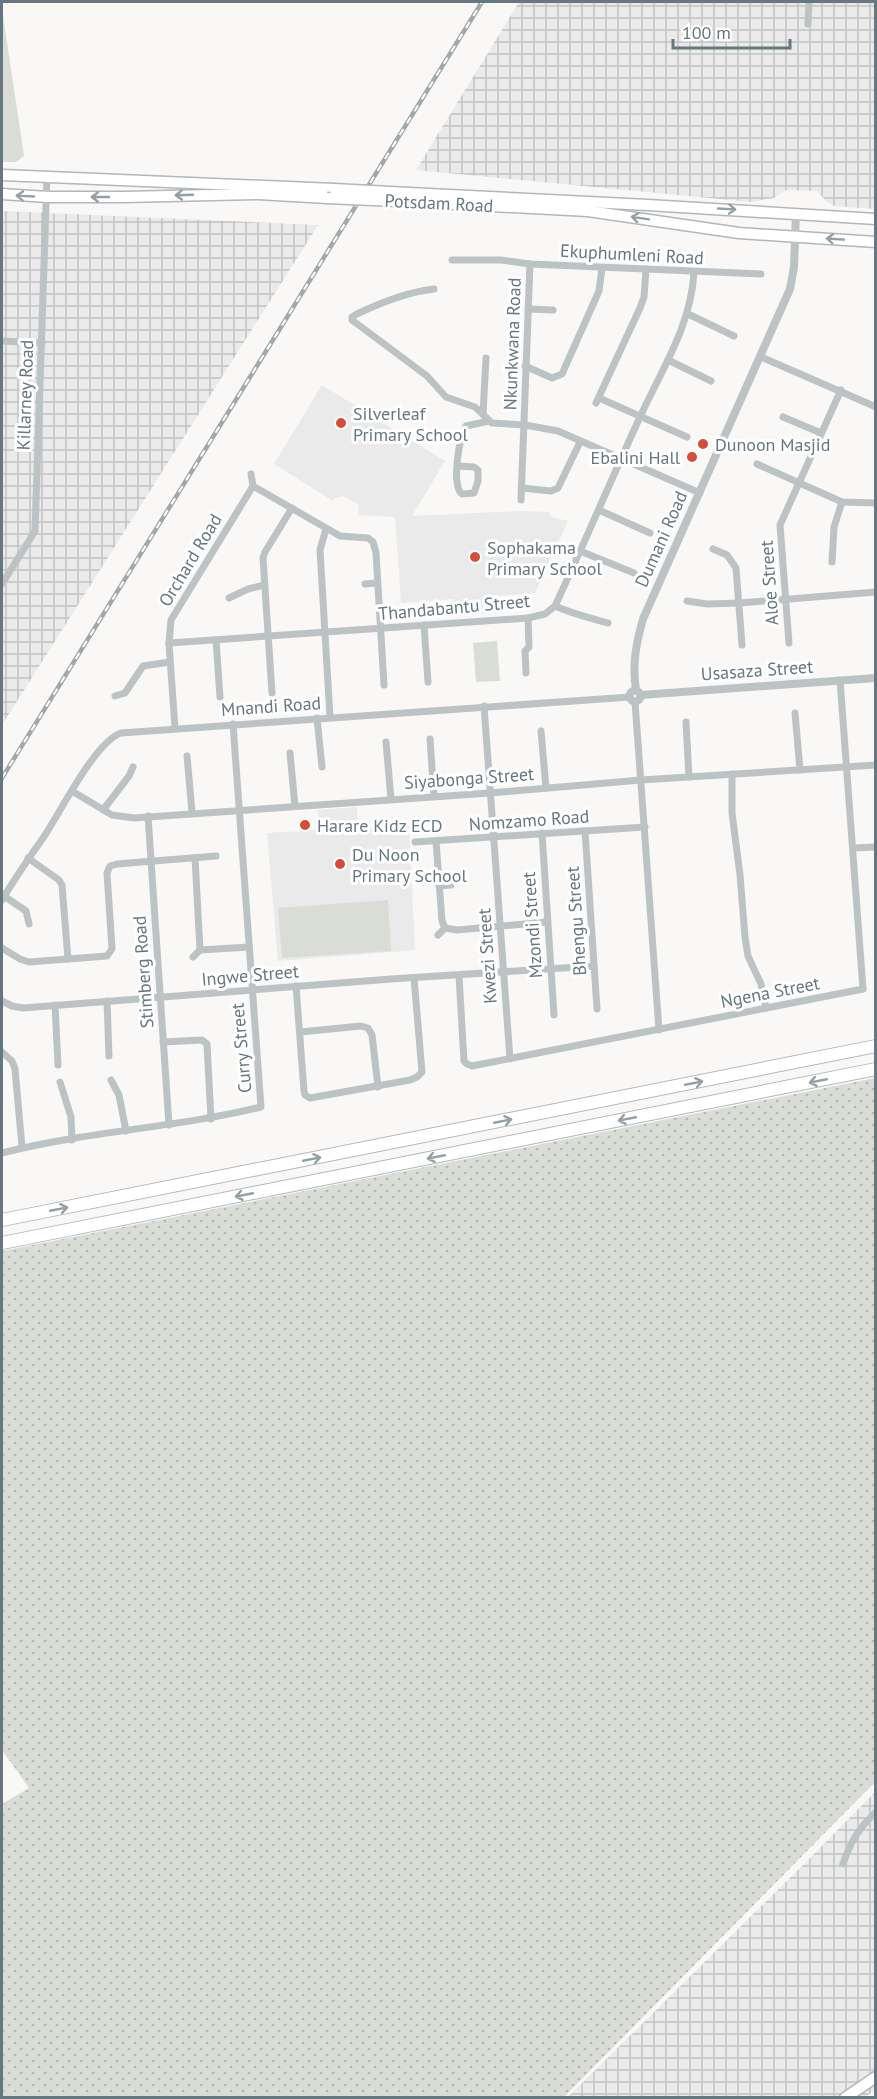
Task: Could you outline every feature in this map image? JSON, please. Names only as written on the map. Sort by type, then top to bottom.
[{"type":"highway","points":[[2,1220],[876,1046]]},
{"type":"highway","points":[[2,1243],[876,1069]]},
{"type":"main road","name":"Potsdam Road","points":[[2,175],[598,212],[708,229],[876,242]]},
{"type":"main road","name":"Potsdam Road","points":[[2,194],[48,197],[409,193],[876,219]]},
{"type":"main road","points":[[845,2097],[876,2077]]},
{"type":"street","points":[[808,24],[809,2]]},
{"type":"street","name":"Killarney Road","points":[[2,584],[35,531],[47,177]]},
{"type":"street","name":"Dumani Road","points":[[659,1030],[633,672],[634,657],[643,619],[790,289],[794,267],[796,213]]},
{"type":"street","name":"Ekuphumleni Road","points":[[452,260],[501,260],[602,268],[761,274]]},
{"type":"street","name":"Nkunkwana Road","points":[[521,500],[530,264]]},
{"type":"street","points":[[525,366],[552,378],[562,374],[599,291],[602,268]]},
{"type":"street","points":[[646,269],[645,290],[640,308],[598,401],[687,437]]},
{"type":"street","name":"Thandabantu Street","points":[[169,643],[528,618],[545,614],[555,606],[668,360],[688,314],[694,272]]},
{"type":"street","points":[[434,289],[388,300],[357,314],[351,320],[427,376],[446,397],[475,408],[491,423]]},
{"type":"street","points":[[528,309],[553,310]]},
{"type":"street","points":[[688,314],[734,336]]},
{"type":"street","points":[[2,340],[42,343]]},
{"type":"street","points":[[761,357],[876,407]]},
{"type":"street","points":[[483,414],[486,358]]},
{"type":"street","points":[[668,360],[711,381]]},
{"type":"street","name":"Aloe Street","points":[[789,644],[780,525],[841,390]]},
{"type":"street","points":[[783,417],[821,433]]},
{"type":"street","points":[[458,466],[474,467],[477,470],[478,481],[474,494],[462,494],[458,490],[458,466],[460,444],[465,427],[491,423],[525,425],[558,431],[700,493]]},
{"type":"street","points":[[522,488],[547,491],[558,488],[580,442]]},
{"type":"street","points":[[757,464],[843,502],[876,503]]},
{"type":"street","points":[[251,474],[254,486],[326,529],[340,536],[368,538],[373,542],[376,553],[376,583],[384,685]]},
{"type":"street","name":"Orchard Road","points":[[175,728],[169,627],[174,615],[254,486]]},
{"type":"street","points":[[832,562],[833,533],[843,502]]},
{"type":"street","points":[[272,693],[263,562],[265,552],[292,508]]},
{"type":"street","points":[[598,510],[650,533]]},
{"type":"street","points":[[326,529],[320,550],[330,717]]},
{"type":"street","points":[[713,549],[727,555],[734,563],[738,578],[742,645]]},
{"type":"street","points":[[580,550],[634,573]]},
{"type":"street","points":[[365,584],[376,583]]},
{"type":"street","points":[[229,598],[248,589],[264,585]]},
{"type":"street","points":[[687,601],[707,604],[740,603],[876,592]]},
{"type":"street","points":[[555,606],[577,616],[608,623]]},
{"type":"street","points":[[526,673],[525,651],[530,647],[528,618]]},
{"type":"street","points":[[424,625],[428,682]]},
{"type":"street","points":[[216,640],[219,697]]},
{"type":"street","points":[[116,696],[125,693],[143,666],[170,662]]},
{"type":"street","name":"Usasaza Street","points":[[635,696],[876,678]]},
{"type":"street","name":"Ngena Street","points":[[459,976],[464,1061],[469,1065],[510,1059],[863,989],[840,680]]},
{"type":"street","name":"Mnandi Road","points":[[3,898],[103,745],[116,735],[175,728],[635,696]]},
{"type":"street","name":"Kwezi Street","points":[[484,706],[510,1059]]},
{"type":"street","points":[[795,713],[800,770]]},
{"type":"street","points":[[317,718],[322,767]]},
{"type":"street","points":[[686,722],[689,777]]},
{"type":"street","name":"Curry Street","points":[[2,1153],[126,1131],[212,1119],[261,1107],[233,724]]},
{"type":"street","points":[[541,731],[546,788]]},
{"type":"street","points":[[430,739],[434,796]]},
{"type":"street","points":[[386,742],[391,799]]},
{"type":"street","points":[[290,753],[295,806]]},
{"type":"street","points":[[187,756],[192,813]]},
{"type":"street","name":"Siyabonga Street","points":[[72,791],[103,810],[123,817],[876,765]]},
{"type":"street","points":[[103,810],[134,766]]},
{"type":"street","points":[[732,774],[732,813],[746,946],[748,956],[761,984],[766,1008]]},
{"type":"street","name":"Stimberg Road","points":[[148,816],[169,1125]]},
{"type":"street","name":"Nomzamo Road","points":[[416,842],[645,826]]},
{"type":"street","name":"Bhengu Street","points":[[585,831],[597,1009]]},
{"type":"street","name":"Mzondi Street","points":[[542,833],[554,1015]]},
{"type":"street","points":[[436,841],[442,921],[445,928]]},
{"type":"street","points":[[853,848],[876,846]]},
{"type":"street","points":[[2,948],[26,962],[103,957],[112,949],[108,869],[113,865],[216,856]]},
{"type":"street","points":[[27,858],[59,880],[62,885],[68,959]]},
{"type":"street","points":[[195,858],[200,950]]},
{"type":"street","points":[[439,886],[451,885]]},
{"type":"street","points":[[3,898],[26,911],[29,924]]},
{"type":"street","points":[[445,928],[452,930],[547,922]]},
{"type":"street","points":[[438,935],[445,928]]},
{"type":"street","points":[[193,957],[200,950],[249,946]]},
{"type":"street","name":"Ingwe Street","points":[[2,1001],[22,1008],[296,986],[594,966]]},
{"type":"street","points":[[296,986],[304,1091],[307,1098],[414,1079],[422,1072],[414,978]]},
{"type":"street","points":[[107,1001],[109,1056]]},
{"type":"street","points":[[55,1005],[58,1065]]},
{"type":"street","points":[[300,1032],[361,1026],[368,1028],[372,1035],[378,1087]]},
{"type":"street","points":[[163,1042],[202,1040],[207,1044],[212,1119]]},
{"type":"street","points":[[2,1052],[12,1061],[15,1069],[22,1148]]},
{"type":"street","points":[[111,1080],[119,1095],[126,1131]]},
{"type":"street","points":[[60,1082],[70,1117],[72,1140]]},
{"type":"street","points":[[843,1864],[859,1828],[876,1812]]},
{"type":"shaded area","points":[[519,2],[875,2],[875,209],[834,206],[817,191],[786,190],[774,198],[751,202],[416,170]]},
{"type":"shaded area","points":[[2,9],[24,156],[16,162],[2,162]]},
{"type":"shaded area","points":[[2,211],[318,225],[2,725]]},
{"type":"shaded area","points":[[322,385],[445,461],[412,516],[522,511],[549,512],[551,517],[568,521],[535,593],[495,596],[496,613],[455,616],[453,599],[401,603],[395,517],[358,515],[359,505],[343,496],[333,501],[274,464]]},
{"type":"shaded area","points":[[497,641],[500,681],[476,682],[473,643]]},
{"type":"shaded area","name":"Du Noon Primary School","points":[[357,807],[358,827],[409,825],[415,950],[278,961],[267,833],[319,830],[318,810]]},
{"type":"shaded area","points":[[388,900],[391,951],[282,958],[278,908]]},
{"type":"shaded area","points":[[875,1078],[875,1782],[564,2097],[2,2097],[2,1804],[29,1788],[2,1750],[2,1251]]},
{"type":"shaded area","points":[[875,1792],[875,2090],[864,2098],[567,2098],[809,1859]]},
{"type":"railway","points":[[2,778],[482,2]]},
{"type":"place","name":"Silverleaf Primary School","points":[[341,423]]},
{"type":"place","name":"Dunoon Masjid","points":[[703,444]]},
{"type":"place","name":"Ebalini Hall","points":[[692,457]]},
{"type":"place","name":"Sophakama Primary School","points":[[475,557]]},
{"type":"place","name":"Harare Kidz ECD","points":[[305,825]]},
{"type":"place","name":"Du Noon Primary School","points":[[340,864]]}]
